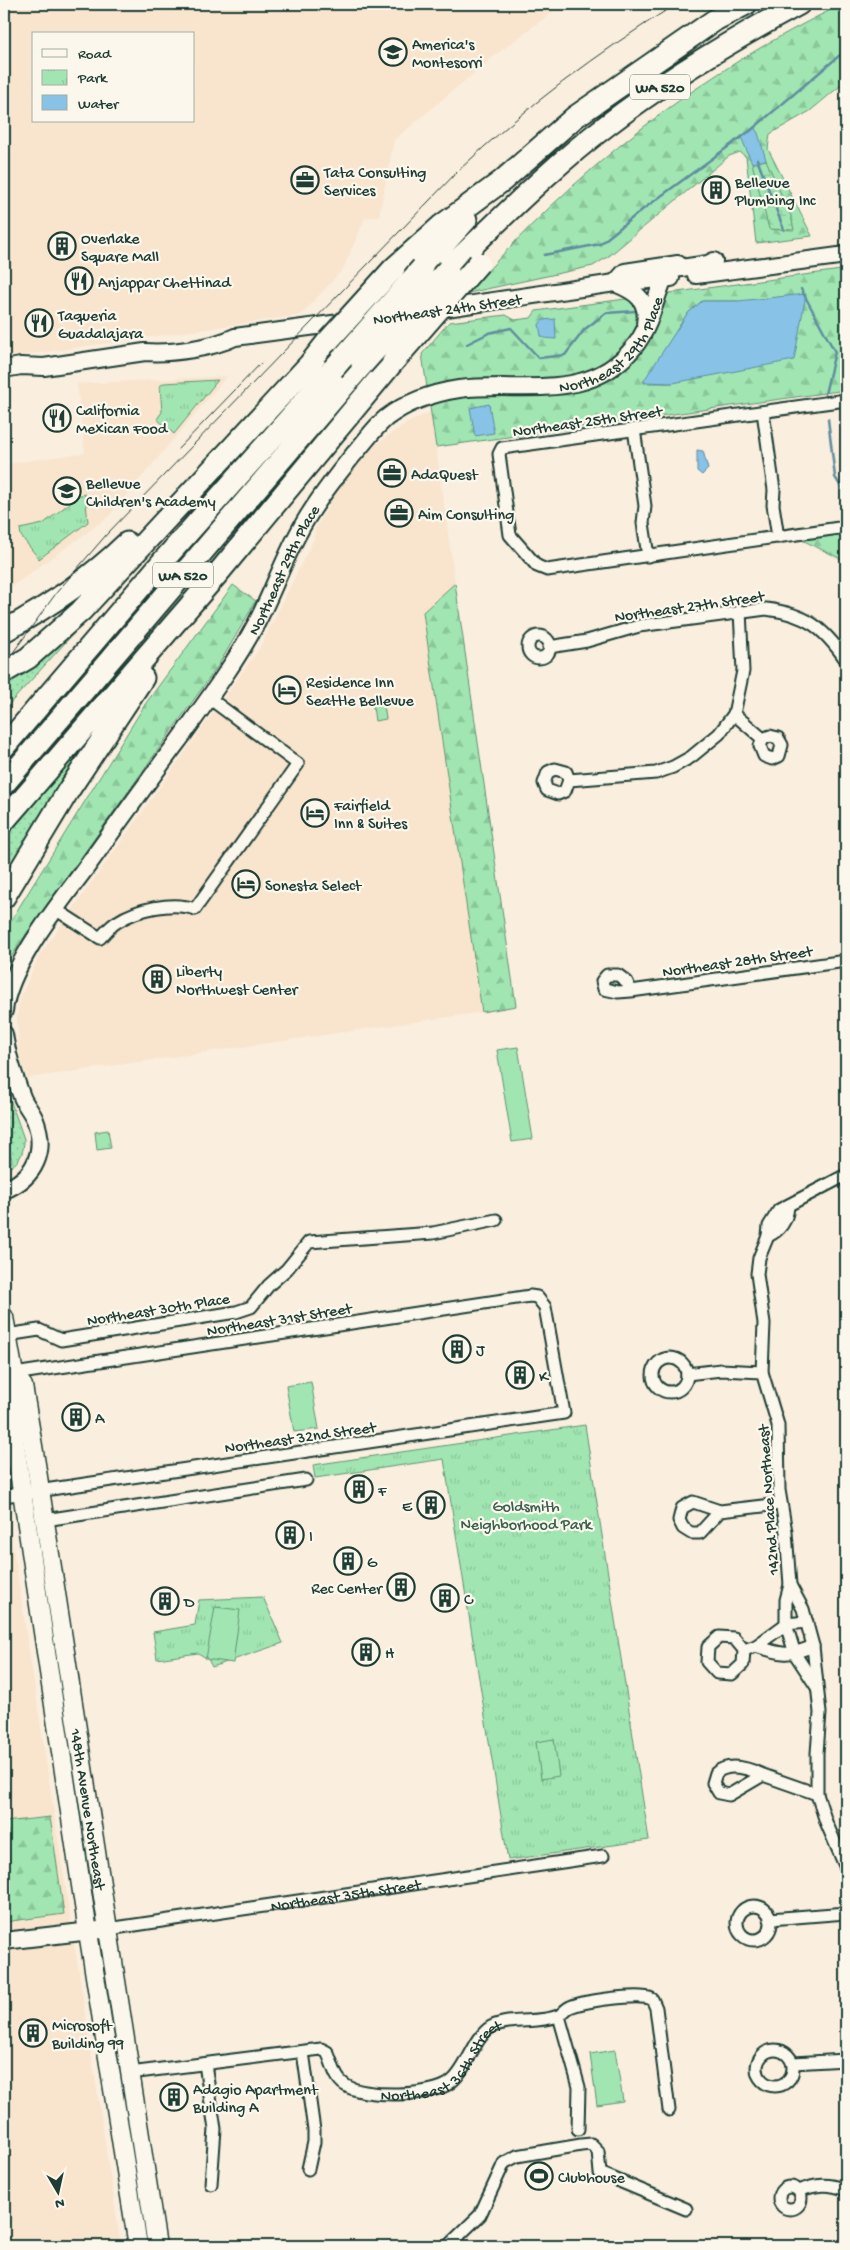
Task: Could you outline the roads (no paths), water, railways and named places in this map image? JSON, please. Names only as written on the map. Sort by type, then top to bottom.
[{"type":"highway","name":"WA 520","points":[[4,747],[163,561],[422,268],[502,181],[575,117],[715,20],[746,4]]},
{"type":"highway","name":"WA 520","points":[[4,784],[362,365],[448,269],[534,188],[605,126],[688,67],[799,4]]},
{"type":"highway","points":[[4,672],[28,658],[81,611],[394,268],[441,226],[502,181]]},
{"type":"highway","points":[[4,821],[219,572],[393,362],[479,263],[534,188]]},
{"type":"highway","points":[[4,632],[73,588],[118,552],[292,379]]},
{"type":"highway","points":[[4,728],[123,598],[163,561]]},
{"type":"highway","points":[[4,897],[49,821],[110,727],[166,644],[219,572]]},
{"type":"main road","name":"148th Avenue Northeast","points":[[4,1317],[14,1374],[23,1386],[157,2246]]},
{"type":"main road","name":"148th Avenue Northeast","points":[[14,1374],[7,1386],[22,1494],[88,1932],[138,2246]]},
{"type":"street","name":"Northeast 24th Street","points":[[4,369],[21,366],[44,368],[145,352],[158,353],[223,343],[235,337],[615,283],[625,272],[846,244]]},
{"type":"street","points":[[615,283],[663,279],[846,255]]},
{"type":"street","points":[[663,279],[668,270],[708,264],[714,260]]},
{"type":"street","name":"Northeast 29th Place","points":[[4,1011],[10,985],[17,970],[55,909],[209,698],[255,625],[303,524],[335,478],[384,420],[404,406],[444,392],[463,389],[537,388],[586,382],[603,374],[620,362],[635,346],[650,323],[663,279]]},
{"type":"street","points":[[615,283],[636,293],[642,301],[647,314],[644,331]]},
{"type":"street","name":"Northeast 24th Street","points":[[4,379],[29,376],[44,368]]},
{"type":"street","name":"Northeast 25th Street","points":[[846,400],[502,448],[499,454],[510,535],[537,566],[547,570],[846,527]]},
{"type":"street","points":[[763,412],[774,490],[773,505],[778,537]]},
{"type":"street","points":[[634,430],[645,506],[643,523],[648,556]]},
{"type":"street","name":"Northeast 27th Street","points":[[549,647],[587,641],[639,626],[766,609],[784,611],[804,619],[830,636],[846,660]]},
{"type":"street","points":[[569,780],[656,772],[673,767],[707,746],[734,714],[743,671],[740,612]]},
{"type":"street","points":[[55,909],[100,938],[114,923],[132,914],[169,906],[186,906],[195,909],[298,764],[209,698]]},
{"type":"street","points":[[734,714],[763,739]]},
{"type":"street","name":"Northeast 28th Street","points":[[632,991],[846,961]]},
{"type":"street","points":[[4,1034],[10,1064],[27,1108],[34,1117],[40,1138],[38,1161],[28,1176],[4,1190]]},
{"type":"street","points":[[4,1180],[21,1170],[31,1156],[32,1136],[27,1118],[27,1108]]},
{"type":"street","name":"142nd Place Northeast","points":[[816,1686],[795,1654],[786,1624],[786,1600],[790,1586],[786,1532],[780,1504],[778,1425],[762,1372],[764,1323],[757,1274],[759,1258],[768,1236],[769,1226],[779,1210],[814,1190],[846,1175]]},
{"type":"street","name":"Northeast 30th Place","points":[[6,1335],[39,1330],[61,1340],[236,1312],[251,1307],[270,1285],[288,1269],[309,1242],[433,1233],[496,1220]]},
{"type":"street","name":"Northeast 31st Street","points":[[14,1374],[530,1296],[536,1298],[545,1307],[564,1413]]},
{"type":"street","points":[[687,1374],[721,1370],[762,1372]]},
{"type":"street","name":"Northeast 32nd Street","points":[[4,1496],[564,1413]]},
{"type":"street","points":[[45,1520],[306,1480]]},
{"type":"street","points":[[720,1511],[780,1504]]},
{"type":"street","name":"142nd Place Northeast","points":[[790,1586],[803,1609],[813,1646],[820,1713],[816,1794],[846,1868]]},
{"type":"street","points":[[744,1650],[756,1646],[786,1624],[807,1622]]},
{"type":"street","points":[[756,1646],[781,1654],[795,1654],[813,1646]]},
{"type":"street","points":[[763,1776],[816,1794]]},
{"type":"street","name":"Northeast 35th Street","points":[[88,1932],[603,1856]]},
{"type":"street","points":[[770,1919],[846,1913]]},
{"type":"street","points":[[4,1941],[88,1932]]},
{"type":"street","name":"Northeast 36th Street","points":[[130,2073],[321,2049],[326,2051],[338,2079],[353,2089],[382,2093],[427,2092],[436,2090],[451,2082],[490,2028],[503,2024],[559,2016],[567,2009],[580,2004],[632,1997],[652,1999],[658,2015],[669,2110]]},
{"type":"street","points":[[559,2016],[579,2087],[578,2129]]},
{"type":"street","points":[[303,2052],[314,2130],[314,2142],[308,2169]]},
{"type":"street","points":[[793,2063],[846,2060]]},
{"type":"street","points":[[205,2064],[215,2129],[211,2184]]},
{"type":"street","points":[[448,2246],[480,2215],[504,2163],[517,2156],[581,2145],[591,2144],[598,2151],[600,2173],[686,2208]]},
{"type":"street","points":[[799,2191],[811,2186],[829,2185],[846,2190]]},
{"type":"water","points":[[754,127],[758,133],[766,160],[752,163],[741,137]]},
{"type":"water","points":[[806,294],[794,360],[673,383],[643,382],[687,314],[702,301],[738,301]]},
{"type":"water","points":[[555,319],[556,339],[541,336],[539,324],[543,320]]},
{"type":"water","points":[[489,404],[494,433],[475,436],[470,408]]},
{"type":"water","points":[[697,450],[703,451],[708,469],[702,475],[697,471]]},
{"type":"waterway","points":[[749,132],[846,50]]},
{"type":"waterway","points":[[544,255],[600,244],[642,210],[747,133]]},
{"type":"waterway","points":[[757,159],[784,230]]},
{"type":"waterway","points":[[801,289],[835,352],[825,394]]},
{"type":"waterway","points":[[467,344],[489,333],[511,328],[539,358],[565,355],[585,329],[606,313],[636,311]]},
{"type":"waterway","points":[[828,419],[835,477],[846,495]]},
{"type":"tram line","points":[[4,665],[57,592],[107,534],[458,171],[509,125],[562,82],[676,4]]},
{"type":"tram line","points":[[178,449],[263,361]]},
{"type":"place","name":"America's Montesorri","points":[[393,52]]},
{"type":"place","name":"Tata Consulting Services","points":[[305,180]]},
{"type":"place","name":"Bellevue Plumbing Inc","points":[[716,190]]},
{"type":"place","name":"Overlake Square Mall","points":[[62,246]]},
{"type":"place","name":"Anjappar Chettinad","points":[[79,281]]},
{"type":"place","name":"Taqueria Guadalajara","points":[[39,323]]},
{"type":"place","name":"California Mexican Food","points":[[57,418]]},
{"type":"place","name":"AdaQuest","points":[[392,473]]},
{"type":"place","name":"Bellevue Children's Academy","points":[[67,491]]},
{"type":"place","name":"Aim Consulting","points":[[399,513]]},
{"type":"place","name":"Residence Inn Seattle Bellevue","points":[[287,690]]},
{"type":"place","name":"Fairfield Inn & Suites","points":[[315,813]]},
{"type":"place","name":"Sonesta Select","points":[[246,884]]},
{"type":"place","name":"Liberty Northwest Center","points":[[157,979]]},
{"type":"place","name":"J","points":[[457,1349]]},
{"type":"place","name":"K","points":[[520,1375]]},
{"type":"place","name":"A","points":[[76,1417]]},
{"type":"place","name":"F","points":[[359,1489]]},
{"type":"place","name":"E","points":[[431,1505]]},
{"type":"place","name":"I","points":[[290,1535]]},
{"type":"place","name":"G","points":[[348,1561]]},
{"type":"place","name":"Rec Center","points":[[401,1587]]},
{"type":"place","name":"C","points":[[445,1598]]},
{"type":"place","name":"D","points":[[165,1601]]},
{"type":"place","name":"H","points":[[366,1652]]},
{"type":"place","name":"Microsoft Building 99","points":[[33,2033]]},
{"type":"place","name":"Adagio Apartment Building A","points":[[174,2097]]},
{"type":"place","name":"Clubhouse","points":[[539,2176]]},
{"type":"park label","name":"Goldsmith Neighborhood Park","points":[[526,1514]]}]
